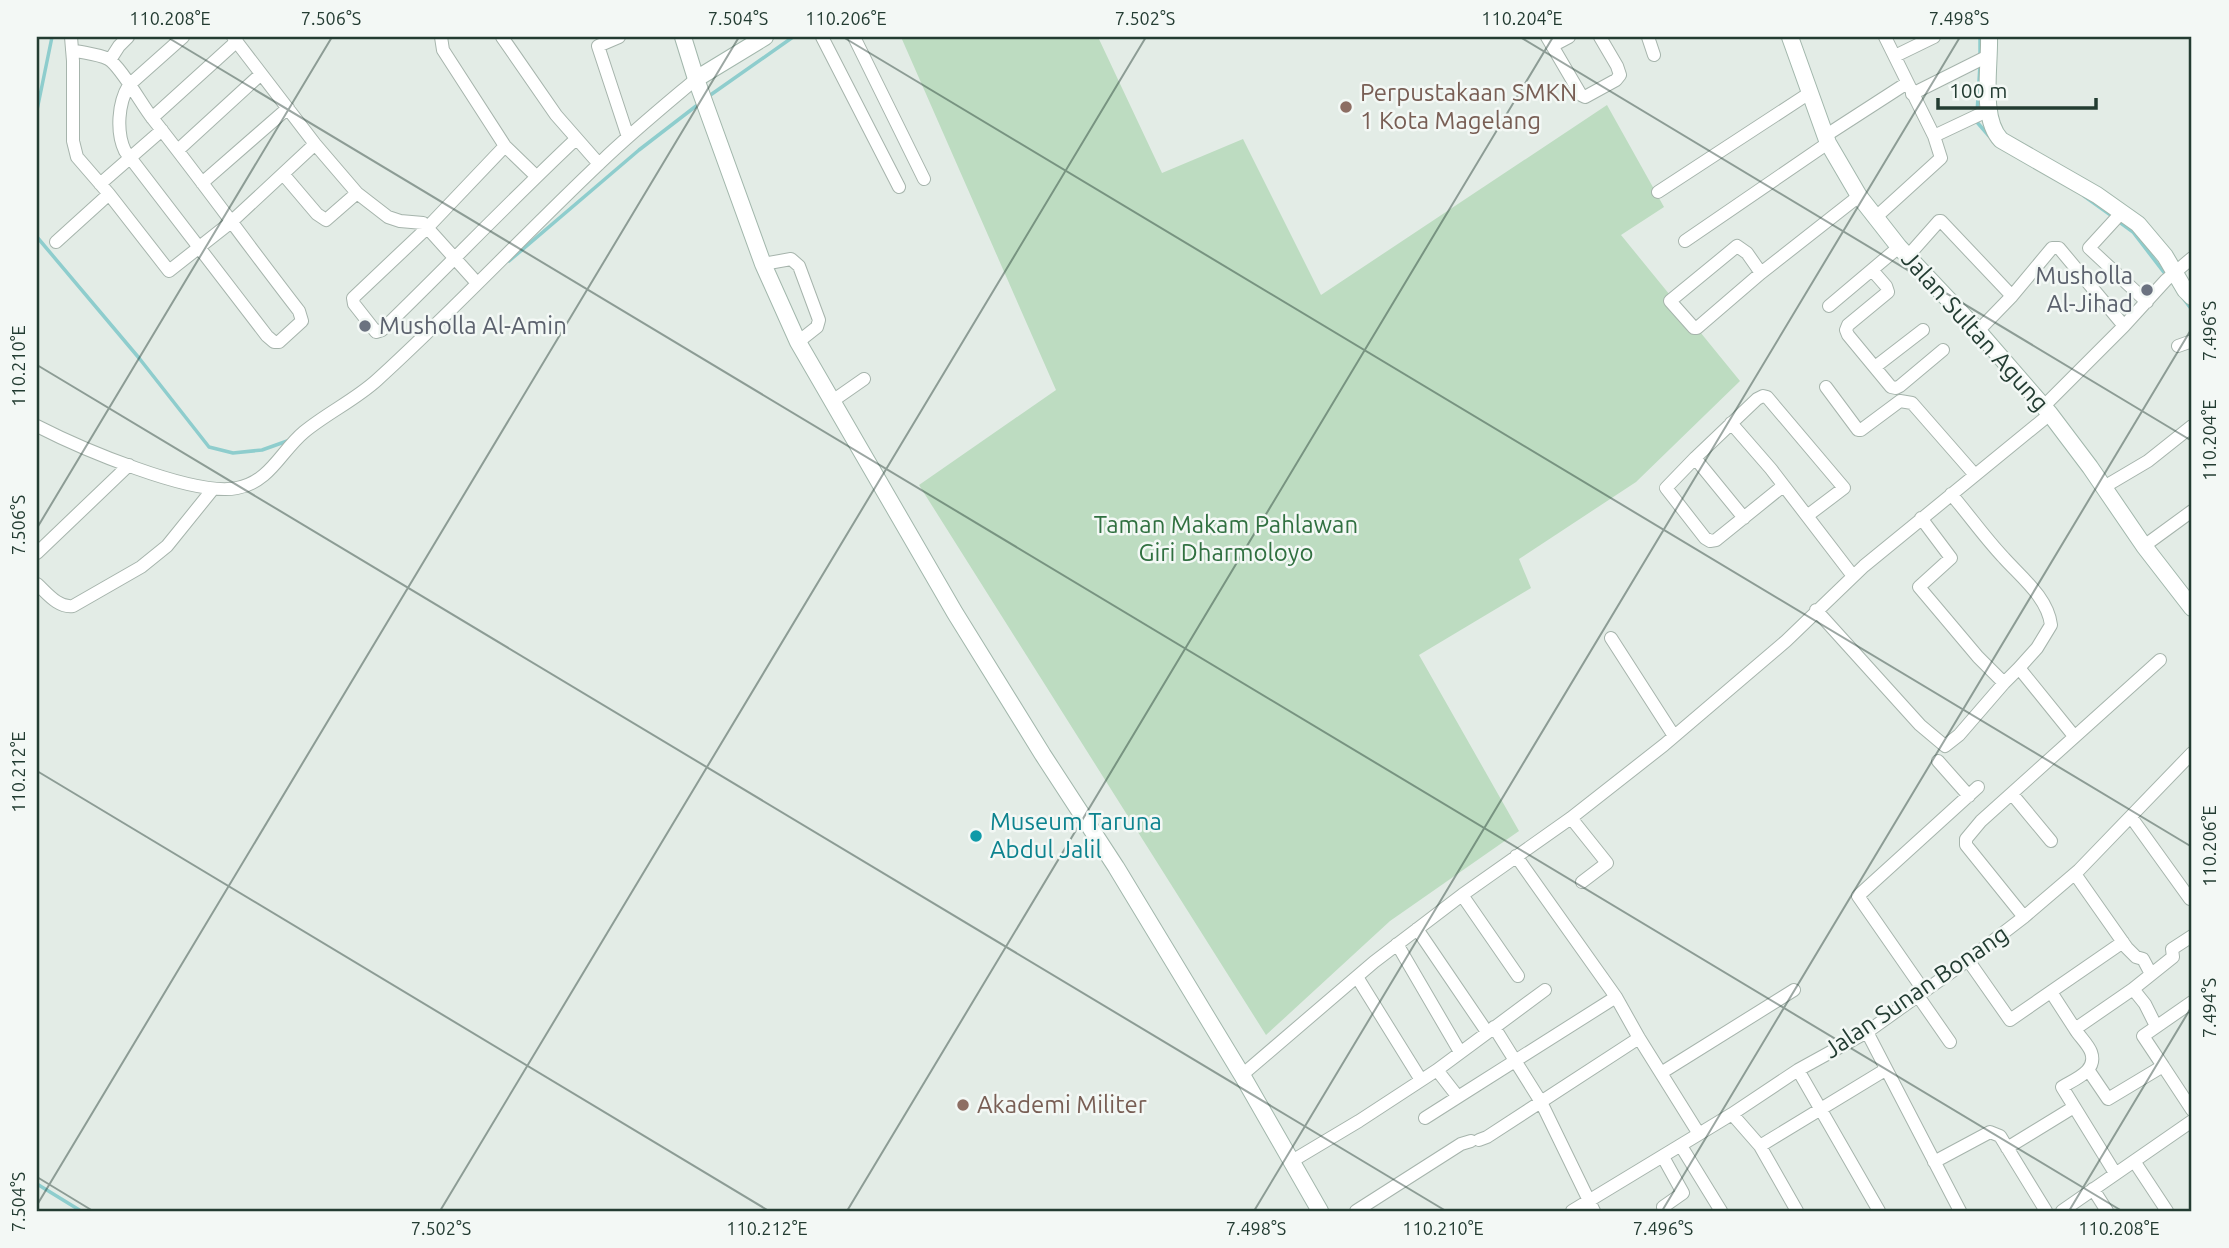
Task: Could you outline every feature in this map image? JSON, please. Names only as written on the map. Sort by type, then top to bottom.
[{"type":"main road","points":[[683,37],[763,264],[798,342],[961,622],[1116,867],[1242,1075],[1320,1211]]},
{"type":"main road","points":[[699,87],[765,37]]},
{"type":"main road","name":"Jalan Sultan Agung","points":[[1790,37],[1827,140],[1858,196],[2046,410],[2192,608]]},
{"type":"main road","points":[[1989,37],[1987,111],[1990,124],[2001,139],[2138,224],[2170,276],[2192,297]]},
{"type":"street","points":[[183,37],[129,85],[121,109],[120,137],[130,157],[200,248],[271,340],[276,342],[285,338],[300,324],[302,317],[230,223],[178,150],[152,118],[129,85],[110,60],[71,43],[75,151],[83,166],[109,194],[169,271],[200,248],[230,223],[315,144]]},
{"type":"street","points":[[441,37],[443,50],[505,146],[536,176]]},
{"type":"street","points":[[502,37],[555,115],[599,164]]},
{"type":"street","points":[[619,37],[596,41],[628,137]]},
{"type":"street","points":[[822,37],[900,187]]},
{"type":"street","points":[[854,37],[924,179]]},
{"type":"street","points":[[1569,37],[1550,41],[1581,95],[1585,97],[1616,80],[1620,75],[1600,37]]},
{"type":"street","points":[[1648,37],[1654,55]]},
{"type":"street","points":[[1875,218],[1941,158],[1934,136],[1885,37]]},
{"type":"street","points":[[1895,56],[1934,37]]},
{"type":"street","points":[[152,118],[235,39],[315,144],[357,193],[388,217],[400,221],[421,222],[477,283]]},
{"type":"street","points":[[110,60],[122,40]]},
{"type":"street","points":[[1685,241],[1827,140],[1909,88],[1990,55]]},
{"type":"street","points":[[178,150],[261,74]]},
{"type":"street","points":[[37,426],[158,476],[213,489],[241,487],[260,480],[297,438],[374,382],[628,137],[699,87]]},
{"type":"street","points":[[1658,192],[1811,92]]},
{"type":"street","points":[[202,183],[288,108]]},
{"type":"street","points":[[1934,136],[1987,111]]},
{"type":"street","points":[[100,184],[162,130]]},
{"type":"street","points":[[505,146],[427,228],[353,298],[354,304],[376,332],[382,330],[456,259],[536,176],[576,139]]},
{"type":"street","points":[[283,174],[321,218],[326,220],[357,193]]},
{"type":"street","points":[[56,242],[109,194]]},
{"type":"street","points":[[1761,273],[1747,253],[1737,246],[1670,301],[1694,328],[1697,328],[1858,196]]},
{"type":"street","points":[[2122,212],[2089,248],[2147,302]]},
{"type":"street","points":[[1829,306],[1872,270],[1904,251],[1938,221],[1941,221],[2011,296]]},
{"type":"street","points":[[1978,331],[2055,247],[2059,248],[2124,326]]},
{"type":"street","points":[[1242,1075],[1397,944],[1571,818],[1674,736],[1786,641],[1853,576],[1975,475],[2046,410],[2170,276],[2192,258]]},
{"type":"street","points":[[763,264],[791,259],[799,266],[819,322],[814,330],[798,342]]},
{"type":"street","points":[[1872,270],[1888,292],[1848,325],[1846,330],[1891,387],[1896,388],[1942,350]]},
{"type":"street","points":[[1875,367],[1923,330]]},
{"type":"street","points":[[2178,346],[2192,341]]},
{"type":"street","points":[[831,402],[864,379]]},
{"type":"street","points":[[1826,387],[1858,430],[1900,401],[1912,403],[1975,475]]},
{"type":"street","points":[[1783,486],[1716,540],[1710,541],[1666,489],[1731,423],[1761,396],[1768,397],[1844,488],[1807,516]]},
{"type":"street","points":[[1731,423],[1853,576]]},
{"type":"street","points":[[2104,487],[2148,461],[2192,426]]},
{"type":"street","points":[[1695,457],[1744,518]]},
{"type":"street","points":[[37,553],[129,465]]},
{"type":"street","points":[[37,584],[59,604],[73,606],[141,567],[167,546],[213,489]]},
{"type":"street","points":[[1816,610],[1920,725],[1945,746],[1959,735],[2037,648],[2051,625],[2048,610],[1951,494]]},
{"type":"street","points":[[2144,546],[2192,511]]},
{"type":"street","points":[[1921,518],[1951,558],[1919,587],[1978,657],[2004,682]]},
{"type":"street","points":[[1611,638],[1674,736]]},
{"type":"street","points":[[2024,917],[1965,842],[1966,839],[1981,821],[2160,660]]},
{"type":"street","points":[[2019,668],[2074,736]]},
{"type":"street","name":"Jalan Sunan Bonang","points":[[1573,1211],[1591,1206],[1798,1070],[1867,1032],[1968,960],[2075,873],[2192,753]]},
{"type":"street","points":[[1938,761],[1974,792],[1858,896],[1950,1042]]},
{"type":"street","points":[[2012,794],[2051,841]]},
{"type":"street","points":[[2131,817],[2190,899]]},
{"type":"street","points":[[1571,818],[1607,863],[1582,882]]},
{"type":"street","points":[[1516,856],[1616,997],[1699,1133]]},
{"type":"street","points":[[2075,873],[2123,942],[2136,957],[2143,960],[2151,974]]},
{"type":"street","points":[[1462,895],[1518,976]]},
{"type":"street","points":[[1417,929],[1541,1102],[1591,1206]]},
{"type":"street","points":[[2075,1029],[2174,957],[2172,949],[2192,936]]},
{"type":"street","points":[[1968,960],[2010,1020],[2123,942]]},
{"type":"street","points":[[1397,944],[1460,1052]]},
{"type":"street","points":[[1357,976],[1421,1080]]},
{"type":"street","points":[[2133,989],[2145,1004],[2156,1026]]},
{"type":"street","points":[[1292,1161],[1437,1070],[1545,990]]},
{"type":"street","points":[[1661,1073],[1794,990]]},
{"type":"street","points":[[2052,992],[2091,1052],[2092,1063],[2089,1070],[2062,1087],[2115,1173]]},
{"type":"street","points":[[1425,1118],[1616,997]]},
{"type":"street","points":[[2192,1002],[2143,1036],[2192,1110]]},
{"type":"street","points":[[1867,1032],[1956,1210]]},
{"type":"street","points":[[1356,1211],[1461,1144],[1488,1137],[1639,1038]]},
{"type":"street","points":[[2089,1070],[2108,1099],[2163,1066]]},
{"type":"street","points":[[1437,1070],[1458,1097]]},
{"type":"street","points":[[1798,1070],[1879,1211]]},
{"type":"street","points":[[1760,1146],[1885,1070]]},
{"type":"street","points":[[2007,1148],[2074,1107]]},
{"type":"street","points":[[1732,1114],[1760,1146],[1797,1211]]},
{"type":"street","points":[[2062,1211],[2192,1121]]},
{"type":"street","points":[[1934,1162],[1990,1132],[2000,1136],[2046,1211]]},
{"type":"street","points":[[1681,1146],[1721,1211]]},
{"type":"street","points":[[1662,1157],[1683,1193],[1663,1207],[1664,1211]]},
{"type":"street","points":[[2134,1161],[2167,1211]]},
{"type":"street","points":[[2093,1189],[2107,1211]]},
{"type":"green space","name":"Taman Makam Pahlawan Giri Dharmoloyo","points":[[901,37],[1098,37],[1162,173],[1243,139],[1321,295],[1607,105],[1664,207],[1621,235],[1740,381],[1636,482],[1519,559],[1531,588],[1419,655],[1519,831],[1390,921],[1266,1035],[919,485],[1056,390]]},
{"type":"waterway","points":[[37,110],[52,37]]},
{"type":"waterway","points":[[709,96],[793,37]]},
{"type":"waterway","points":[[1980,37],[1980,58]]},
{"type":"waterway","points":[[1977,113],[1980,65]]},
{"type":"waterway","points":[[509,261],[639,150],[700,103]]},
{"type":"waterway","points":[[1976,121],[1989,136]]},
{"type":"waterway","points":[[2084,196],[2112,216]]},
{"type":"waterway","points":[[2118,221],[2133,232],[2166,275]]},
{"type":"waterway","points":[[37,237],[139,358],[209,447],[233,453],[262,450],[290,440]]},
{"type":"waterway","points":[[2183,298],[2192,310]]},
{"type":"waterway","points":[[37,1184],[81,1211]]},
{"type":"place","name":"Perpustakaan SMKN 1 Kota Magelang","points":[[1346,107]]},
{"type":"place","name":"Musholla Al-Jihad","points":[[2147,290]]},
{"type":"place","name":"Musholla Al-Amin","points":[[365,326]]},
{"type":"place","name":"Museum Taruna Abdul Jalil","points":[[976,836]]},
{"type":"place","name":"Akademi Militer","points":[[963,1105]]}]
